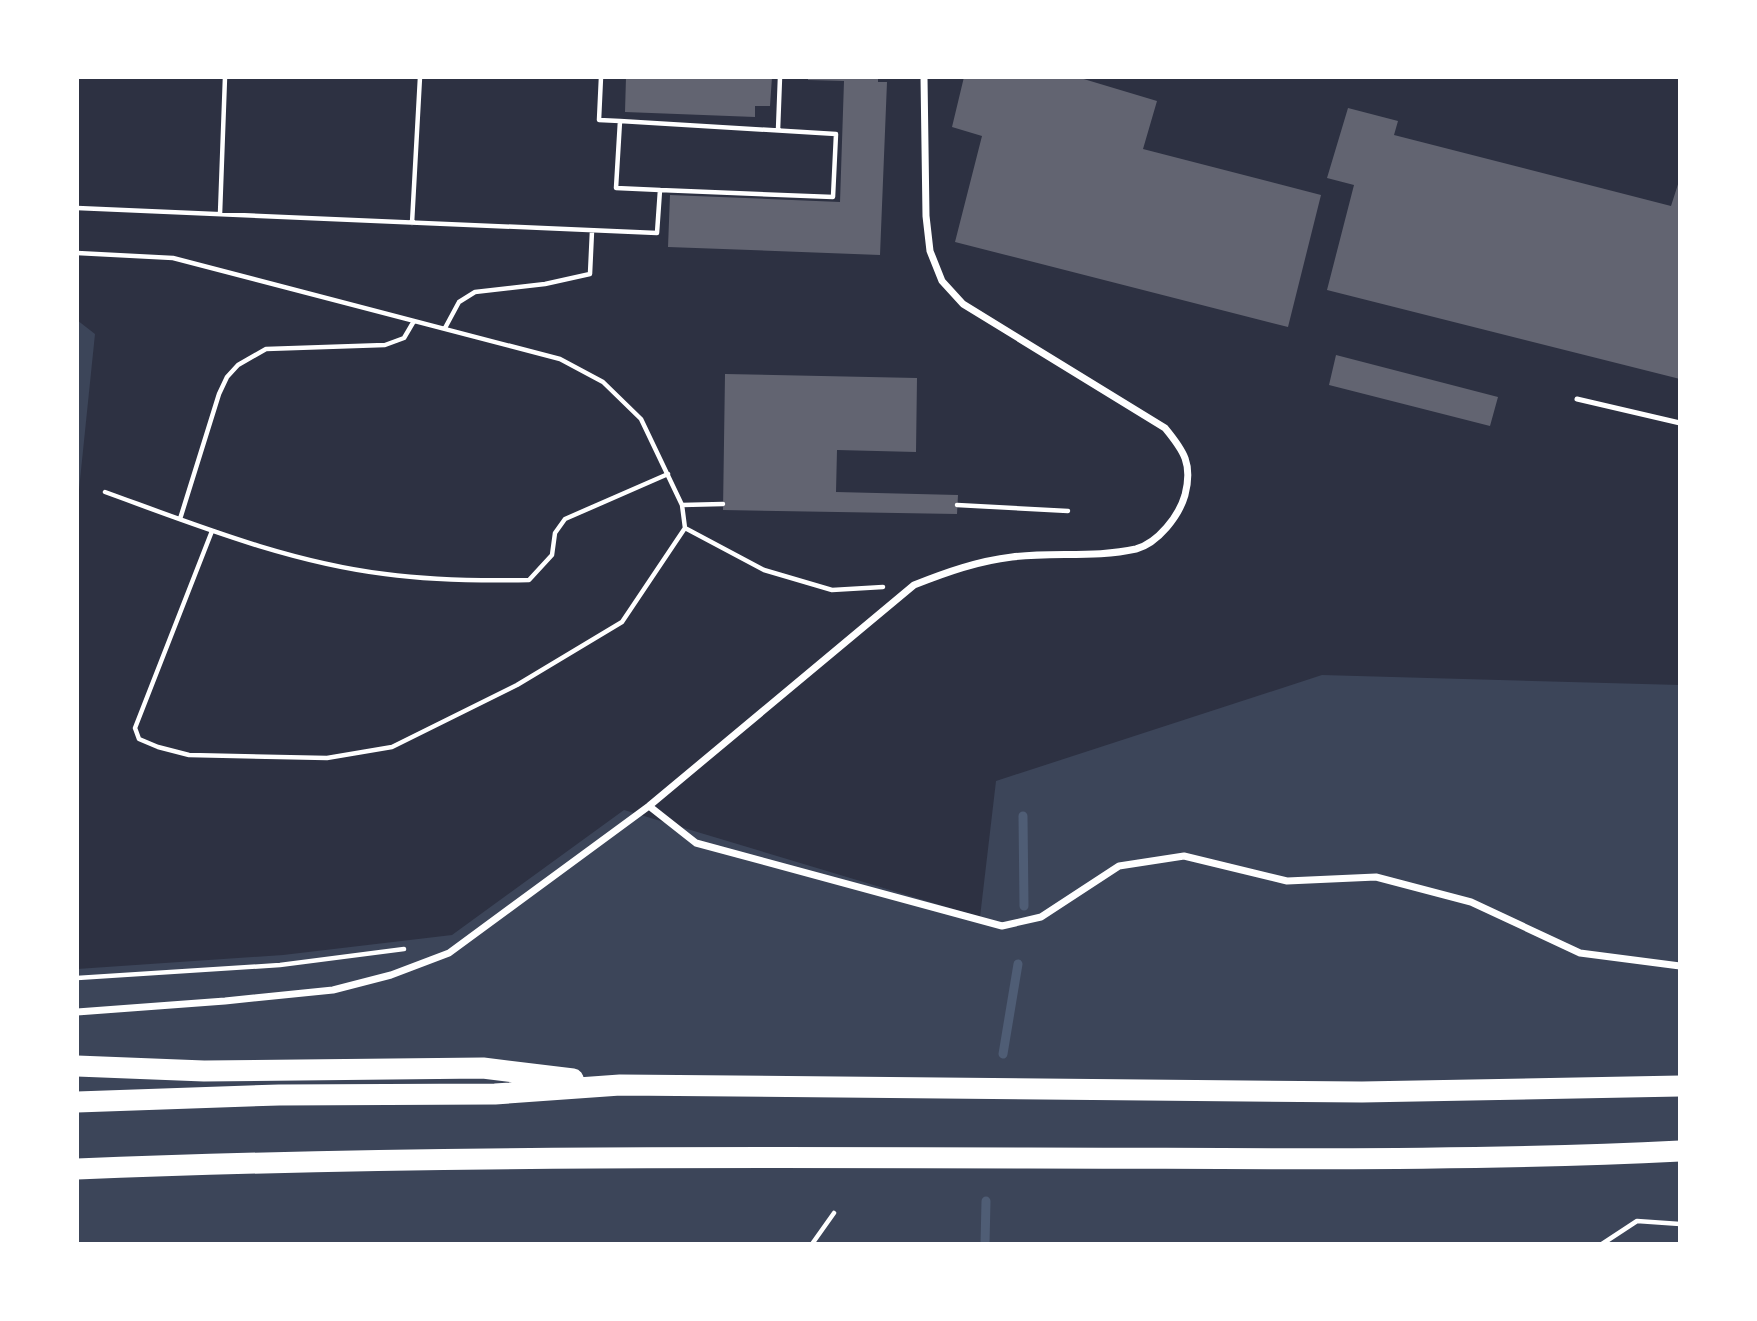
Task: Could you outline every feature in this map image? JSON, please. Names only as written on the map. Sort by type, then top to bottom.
[{"type":"highway","points":[[77,1066],[204,1071],[483,1068],[620,1085]]},
{"type":"highway","points":[[77,1102],[279,1095],[495,1094],[620,1085],[1362,1092],[1680,1086]]},
{"type":"highway","points":[[77,1169],[555,1158],[1350,1158],[1680,1151]]},
{"type":"street","points":[[77,1012],[334,990],[391,975],[449,953],[649,806],[914,585],[962,566],[1013,557],[1086,554],[1137,548],[1153,540],[1180,511],[1189,475],[1186,456],[1165,428],[963,304],[942,281],[930,251],[926,216],[924,77]]},
{"type":"street","points":[[649,806],[696,843],[1002,926],[1041,917],[1119,866],[1184,856],[1287,881],[1376,877],[1471,902],[1580,953],[1680,966]]},
{"type":"lane","points":[[1577,399],[1680,423]]},
{"type":"path","points":[[220,214],[225,77]]},
{"type":"path","points":[[412,223],[420,77]]},
{"type":"path","points":[[601,77],[599,120],[620,121],[778,130],[836,134],[833,197],[616,188],[620,121]]},
{"type":"path","points":[[778,130],[780,77]]},
{"type":"path","points":[[77,208],[657,233],[660,190]]},
{"type":"path","points":[[445,328],[458,302],[475,292],[508,286],[545,284],[590,274],[592,232]]},
{"type":"path","points":[[77,253],[173,258],[560,359],[603,382],[641,419],[682,505],[685,528],[622,622],[517,685],[392,747],[327,758],[189,755],[139,739],[135,728],[212,531]]},
{"type":"path","points":[[180,519],[219,394],[227,377],[237,365],[266,349],[385,345],[404,338],[414,321]]},
{"type":"path","points":[[105,492],[212,531],[299,557],[385,575],[529,580],[552,555],[555,533],[565,519],[668,474]]},
{"type":"path","points":[[682,505],[723,504]]},
{"type":"path","points":[[957,505],[1068,511]]},
{"type":"path","points":[[685,528],[764,570],[832,590],[914,585]]},
{"type":"path","points":[[77,978],[280,965],[400,948],[449,953]]},
{"type":"path","points":[[812,1244],[834,1213]]},
{"type":"path","points":[[1602,1244],[1637,1220],[1680,1224]]},
{"type":"shaded area","points":[[77,320],[95,334],[77,509]]},
{"type":"shaded area","points":[[1322,675],[1680,685],[1680,1244],[77,1244],[77,969],[283,955],[452,935],[624,810],[980,917],[996,781]]},
{"type":"building","points":[[626,77],[772,77],[770,106],[755,106],[755,117],[625,112]]},
{"type":"building","points":[[808,77],[878,77],[878,82],[887,82],[880,255],[668,247],[670,195],[840,202],[844,81],[808,80]]},
{"type":"building","points":[[964,77],[1077,77],[1157,101],[1143,149],[1321,195],[1288,327],[955,242],[982,136],[952,127]]},
{"type":"building","points":[[1348,108],[1398,121],[1394,135],[1671,206],[1680,178],[1680,379],[1327,290],[1354,185],[1327,178]]},
{"type":"building","points":[[1336,355],[1498,397],[1490,426],[1329,385]]},
{"type":"building","points":[[725,374],[917,378],[916,452],[837,450],[836,492],[958,495],[957,514],[723,510]]},
{"type":"waterway","points":[[1023,816],[1024,906]]},
{"type":"waterway","points":[[1003,1054],[1018,964]]},
{"type":"waterway","points":[[985,1244],[986,1201]]}]
